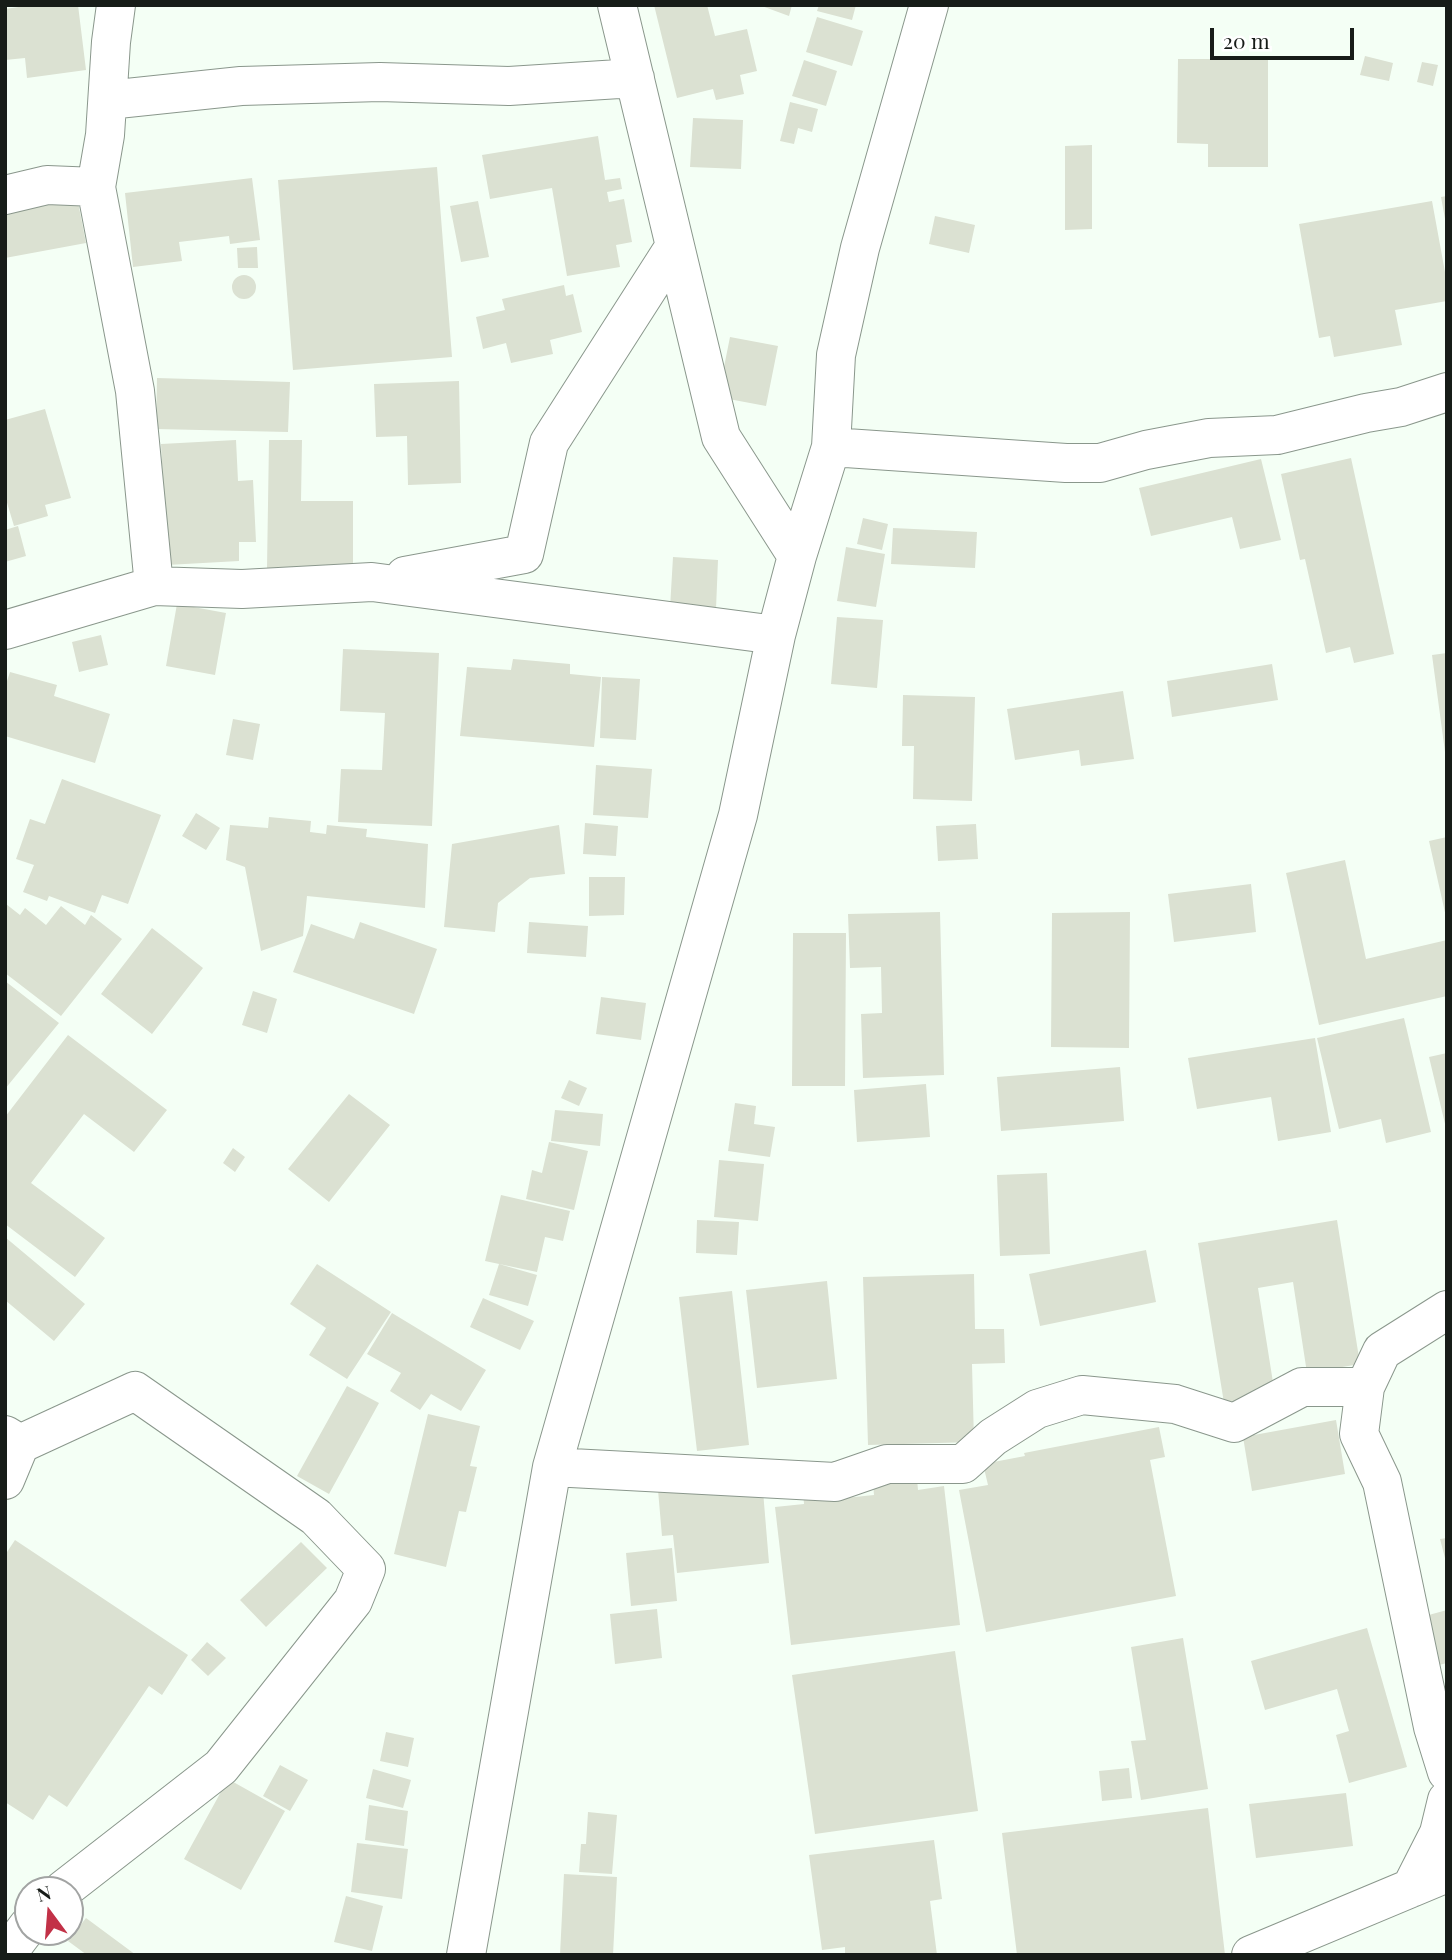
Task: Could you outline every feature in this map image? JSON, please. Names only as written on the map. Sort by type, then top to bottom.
[{"type":"street","points":[[116,5],[105,135],[96,187],[135,391],[154,586]]},
{"type":"street","points":[[617,5],[721,437],[797,555]]},
{"type":"street","points":[[466,1955],[552,1467],[738,814],[776,635],[797,555],[831,447],[836,355],[860,247],[929,5]]},
{"type":"street","points":[[108,100],[241,86],[380,82],[509,86],[635,78]]},
{"type":"street","points":[[5,195],[47,185],[96,187]]},
{"type":"street","points":[[5,630],[154,586],[242,589],[372,582],[524,554],[549,443],[675,246]]},
{"type":"street","points":[[831,447],[1100,463],[1146,450],[1209,438],[1277,435],[1401,407],[1447,392]]},
{"type":"street","points":[[372,582],[776,635]]},
{"type":"street","points":[[1447,1310],[1382,1351],[1365,1387],[1359,1434],[1382,1482],[1433,1727],[1447,1772]]},
{"type":"street","points":[[552,1467],[835,1482],[887,1464],[962,1464],[993,1437],[1037,1409],[1082,1395],[1175,1404],[1234,1423],[1302,1387],[1365,1387]]},
{"type":"street","points":[[5,1480],[12,1440],[135,1391],[316,1517],[366,1569],[353,1601],[221,1767],[81,1876]]},
{"type":"street","points":[[1411,1888],[1439,1833],[1447,1800]]},
{"type":"street","points":[[1251,1955],[1447,1873]]},
{"type":"building","points":[[32,5],[78,5],[86,70],[27,78],[25,58],[5,60],[5,9]]},
{"type":"building","points":[[654,5],[707,5],[715,36],[747,29],[757,71],[740,75],[744,94],[716,100],[713,89],[677,98]]},
{"type":"building","points":[[759,5],[792,5],[789,16]]},
{"type":"building","points":[[819,5],[856,5],[852,20],[817,11]]},
{"type":"building","points":[[817,17],[863,31],[852,66],[806,52]]},
{"type":"building","points":[[1365,56],[1393,63],[1389,81],[1360,75]]},
{"type":"building","points":[[1178,59],[1268,59],[1268,167],[1208,167],[1208,144],[1177,143]]},
{"type":"building","points":[[804,60],[837,71],[826,106],[792,96]]},
{"type":"building","points":[[1422,62],[1438,65],[1433,86],[1417,82]]},
{"type":"building","points":[[790,102],[818,109],[812,132],[798,128],[794,144],[780,141]]},
{"type":"building","points":[[693,118],[743,120],[741,169],[690,167]]},
{"type":"building","points":[[598,136],[605,180],[620,178],[622,189],[607,192],[609,202],[624,199],[632,242],[616,245],[620,267],[567,276],[552,188],[490,199],[482,155]]},
{"type":"building","points":[[1092,145],[1092,229],[1065,230],[1065,146]]},
{"type":"building","points":[[437,167],[452,357],[293,370],[278,180]]},
{"type":"building","points":[[252,178],[260,240],[230,244],[229,236],[179,242],[182,261],[133,267],[125,193]]},
{"type":"building","points":[[76,192],[86,243],[5,258],[5,206]]},
{"type":"building","points":[[1447,196],[1447,219],[1445,219],[1441,197]]},
{"type":"building","points":[[478,201],[489,257],[461,262],[450,206]]},
{"type":"building","points":[[1432,201],[1447,283],[1447,301],[1395,310],[1402,345],[1334,357],[1330,336],[1319,338],[1299,224]]},
{"type":"building","points":[[935,216],[975,225],[969,253],[929,244]]},
{"type":"building","points":[[257,247],[258,268],[238,268],[237,248]]},
{"type":"building","points":[[244,275],[253,278],[256,287],[253,296],[244,299],[235,296],[232,287],[235,278]]},
{"type":"building","points":[[564,285],[566,296],[573,294],[582,332],[550,340],[553,354],[511,363],[506,343],[483,349],[476,317],[505,310],[502,299]]},
{"type":"building","points":[[730,337],[778,346],[766,406],[718,397]]},
{"type":"building","points":[[157,378],[290,382],[288,432],[156,429]]},
{"type":"building","points":[[459,381],[461,483],[408,485],[407,436],[376,437],[374,384]]},
{"type":"building","points":[[45,409],[71,498],[45,505],[48,516],[14,526],[5,496],[5,420]]},
{"type":"building","points":[[236,440],[238,481],[253,480],[256,542],[239,542],[239,561],[167,565],[161,444]]},
{"type":"building","points":[[269,440],[302,440],[301,501],[353,501],[353,569],[267,568]]},
{"type":"building","points":[[1351,458],[1394,654],[1354,663],[1350,647],[1326,653],[1305,559],[1300,560],[1281,474]]},
{"type":"building","points":[[1261,459],[1281,540],[1240,549],[1232,517],[1151,536],[1139,488]]},
{"type":"building","points":[[863,518],[888,524],[882,550],[857,544]]},
{"type":"building","points":[[18,526],[26,556],[5,562],[5,530]]},
{"type":"building","points":[[893,528],[977,532],[975,568],[891,564]]},
{"type":"building","points":[[846,547],[885,554],[876,607],[837,601]]},
{"type":"building","points":[[673,557],[718,560],[716,609],[670,608]]},
{"type":"building","points":[[177,604],[226,613],[215,675],[166,666]]},
{"type":"building","points":[[837,617],[883,620],[877,688],[831,684]]},
{"type":"building","points":[[101,635],[108,665],[79,672],[72,642]]},
{"type":"building","points":[[343,649],[439,653],[432,826],[338,822],[341,769],[382,770],[385,713],[340,711]]},
{"type":"building","points":[[1447,653],[1447,752],[1445,752],[1432,655]]},
{"type":"building","points":[[513,659],[570,664],[570,674],[601,677],[594,747],[460,736],[467,667],[511,670]]},
{"type":"building","points":[[1272,664],[1278,700],[1172,717],[1167,681]]},
{"type":"building","points":[[10,672],[57,685],[54,696],[110,714],[95,763],[5,736],[5,687]]},
{"type":"building","points":[[602,677],[640,679],[636,740],[600,738]]},
{"type":"building","points":[[1123,691],[1134,759],[1081,766],[1079,750],[1015,760],[1007,709]]},
{"type":"building","points":[[903,695],[975,697],[972,801],[913,799],[914,746],[902,746]]},
{"type":"building","points":[[233,719],[260,724],[253,760],[226,755]]},
{"type":"building","points":[[596,765],[652,769],[648,818],[593,815]]},
{"type":"building","points":[[62,779],[161,815],[128,904],[102,895],[95,913],[49,896],[47,901],[23,892],[34,865],[16,859],[30,819],[45,824]]},
{"type":"building","points":[[196,813],[220,828],[206,850],[182,836]]},
{"type":"building","points":[[269,817],[311,821],[310,832],[326,834],[327,825],[367,829],[366,837],[428,844],[425,908],[307,896],[303,936],[261,951],[245,867],[226,860],[230,825],[268,828]]},
{"type":"building","points":[[585,823],[618,826],[616,856],[583,854]]},
{"type":"building","points":[[976,824],[978,859],[938,861],[936,826]]},
{"type":"building","points":[[559,825],[565,874],[530,878],[498,903],[495,932],[444,927],[452,844]]},
{"type":"building","points":[[1447,837],[1447,917],[1446,917],[1429,841]]},
{"type":"building","points":[[1345,860],[1366,959],[1447,940],[1447,996],[1319,1025],[1286,873]]},
{"type":"building","points":[[589,877],[625,877],[624,915],[589,916]]},
{"type":"building","points":[[1251,884],[1256,932],[1174,942],[1168,894]]},
{"type":"building","points":[[6,904],[20,915],[25,908],[46,925],[61,906],[85,925],[91,915],[122,939],[61,1016],[5,973]]},
{"type":"building","points":[[940,912],[944,1075],[863,1078],[861,1014],[882,1013],[881,967],[850,968],[848,914]]},
{"type":"building","points":[[1130,912],[1129,1048],[1051,1047],[1052,913]]},
{"type":"building","points":[[360,922],[437,949],[414,1014],[293,972],[311,924],[354,939]]},
{"type":"building","points":[[529,922],[588,926],[586,957],[527,953]]},
{"type":"building","points":[[152,928],[203,968],[152,1034],[101,994]]},
{"type":"building","points":[[793,933],[846,933],[845,1086],[792,1086]]},
{"type":"building","points":[[5,981],[59,1023],[5,1089]]},
{"type":"building","points":[[253,991],[277,999],[267,1033],[242,1025]]},
{"type":"building","points":[[601,997],[646,1003],[641,1040],[596,1034]]},
{"type":"building","points":[[1404,1018],[1431,1132],[1386,1143],[1381,1119],[1339,1129],[1317,1038]]},
{"type":"building","points":[[68,1035],[167,1110],[134,1152],[84,1114],[31,1183],[105,1238],[75,1277],[5,1224],[5,1117]]},
{"type":"building","points":[[1315,1038],[1331,1132],[1278,1141],[1271,1097],[1197,1109],[1188,1058]]},
{"type":"building","points":[[1447,1053],[1447,1127],[1446,1128],[1429,1057]]},
{"type":"building","points":[[1120,1067],[1124,1121],[1001,1131],[997,1077]]},
{"type":"building","points":[[569,1080],[587,1088],[579,1106],[561,1098]]},
{"type":"building","points":[[926,1084],[930,1137],[857,1142],[854,1090]]},
{"type":"building","points":[[349,1094],[390,1125],[329,1202],[288,1169]]},
{"type":"building","points":[[735,1103],[756,1106],[754,1124],[775,1127],[770,1157],[728,1151]]},
{"type":"building","points":[[555,1110],[603,1114],[600,1146],[551,1141]]},
{"type":"building","points":[[549,1142],[588,1151],[574,1210],[526,1199],[532,1170],[542,1173]]},
{"type":"building","points":[[233,1148],[245,1157],[235,1172],[223,1163]]},
{"type":"building","points":[[719,1160],[764,1164],[758,1221],[714,1217]]},
{"type":"building","points":[[1047,1173],[1050,1254],[1000,1256],[997,1175]]},
{"type":"building","points":[[501,1195],[570,1211],[563,1241],[545,1237],[537,1272],[485,1261]]},
{"type":"building","points":[[697,1220],[739,1222],[737,1255],[696,1253]]},
{"type":"building","points":[[1337,1220],[1360,1364],[1307,1373],[1293,1282],[1258,1288],[1275,1395],[1224,1403],[1198,1243]]},
{"type":"building","points":[[5,1237],[85,1304],[54,1341],[5,1300]]},
{"type":"building","points":[[1146,1250],[1156,1302],[1040,1326],[1029,1274]]},
{"type":"building","points":[[317,1264],[391,1312],[347,1379],[309,1355],[326,1328],[290,1304]]},
{"type":"building","points":[[499,1264],[537,1275],[528,1306],[489,1295]]},
{"type":"building","points":[[974,1274],[975,1329],[1004,1329],[1005,1363],[972,1364],[974,1442],[868,1445],[863,1277]]},
{"type":"building","points":[[827,1281],[837,1379],[757,1388],[746,1290]]},
{"type":"building","points":[[732,1291],[749,1445],[697,1451],[679,1297]]},
{"type":"building","points":[[483,1298],[534,1321],[520,1350],[470,1327]]},
{"type":"building","points":[[392,1313],[486,1370],[461,1411],[431,1394],[420,1410],[390,1391],[401,1373],[367,1354]]},
{"type":"building","points":[[347,1386],[379,1403],[329,1494],[297,1476]]},
{"type":"building","points":[[428,1414],[480,1426],[470,1466],[477,1467],[466,1512],[459,1511],[446,1567],[394,1554]]},
{"type":"building","points":[[1336,1420],[1345,1474],[1252,1491],[1243,1437]]},
{"type":"building","points":[[1159,1427],[1165,1457],[1150,1460],[1176,1596],[986,1632],[959,1490],[988,1485],[983,1464],[1025,1456],[1024,1453]]},
{"type":"building","points":[[762,1479],[769,1563],[677,1573],[673,1535],[662,1536],[658,1490]]},
{"type":"building","points":[[917,1479],[918,1490],[944,1486],[960,1625],[791,1645],[775,1507],[804,1504],[803,1492],[845,1498],[874,1495],[873,1484]]},
{"type":"building","points":[[1447,1538],[1447,1562],[1446,1562],[1440,1539]]},
{"type":"building","points":[[15,1540],[188,1655],[162,1695],[149,1686],[67,1807],[49,1795],[33,1820],[5,1802],[5,1555]]},
{"type":"building","points":[[301,1542],[327,1568],[266,1627],[240,1600]]},
{"type":"building","points":[[672,1548],[677,1601],[631,1606],[626,1553]]},
{"type":"building","points":[[657,1609],[662,1658],[615,1664],[610,1614]]},
{"type":"building","points":[[1447,1610],[1447,1663],[1439,1665],[1425,1616]]},
{"type":"building","points":[[1367,1628],[1407,1767],[1349,1783],[1336,1735],[1349,1731],[1337,1689],[1265,1710],[1251,1661]]},
{"type":"building","points":[[1183,1638],[1208,1789],[1141,1800],[1131,1741],[1146,1740],[1131,1647]]},
{"type":"building","points":[[207,1642],[226,1658],[208,1676],[191,1660]]},
{"type":"building","points":[[955,1651],[978,1811],[815,1834],[792,1675]]},
{"type":"building","points":[[386,1732],[414,1738],[408,1767],[380,1761]]},
{"type":"building","points":[[280,1765],[308,1780],[290,1811],[263,1796]]},
{"type":"building","points":[[1129,1768],[1132,1798],[1102,1801],[1099,1771]]},
{"type":"building","points":[[373,1769],[411,1780],[403,1808],[366,1798]]},
{"type":"building","points":[[228,1779],[285,1811],[241,1890],[184,1859]]},
{"type":"building","points":[[1346,1793],[1353,1846],[1256,1858],[1249,1804]]},
{"type":"building","points":[[369,1805],[408,1811],[404,1846],[365,1840]]},
{"type":"building","points":[[1208,1808],[1225,1955],[1017,1955],[1002,1833]]},
{"type":"building","points":[[588,1812],[617,1815],[612,1874],[579,1872],[581,1844],[586,1844]]},
{"type":"building","points":[[934,1840],[942,1899],[930,1901],[937,1955],[845,1955],[845,1947],[822,1950],[809,1855]]},
{"type":"building","points":[[357,1843],[408,1849],[402,1899],[351,1892]]},
{"type":"building","points":[[564,1874],[617,1877],[613,1955],[560,1955]]},
{"type":"building","points":[[346,1896],[383,1906],[372,1951],[334,1942]]},
{"type":"building","points":[[86,1918],[136,1955],[87,1955],[75,1946],[84,1946]]}]
